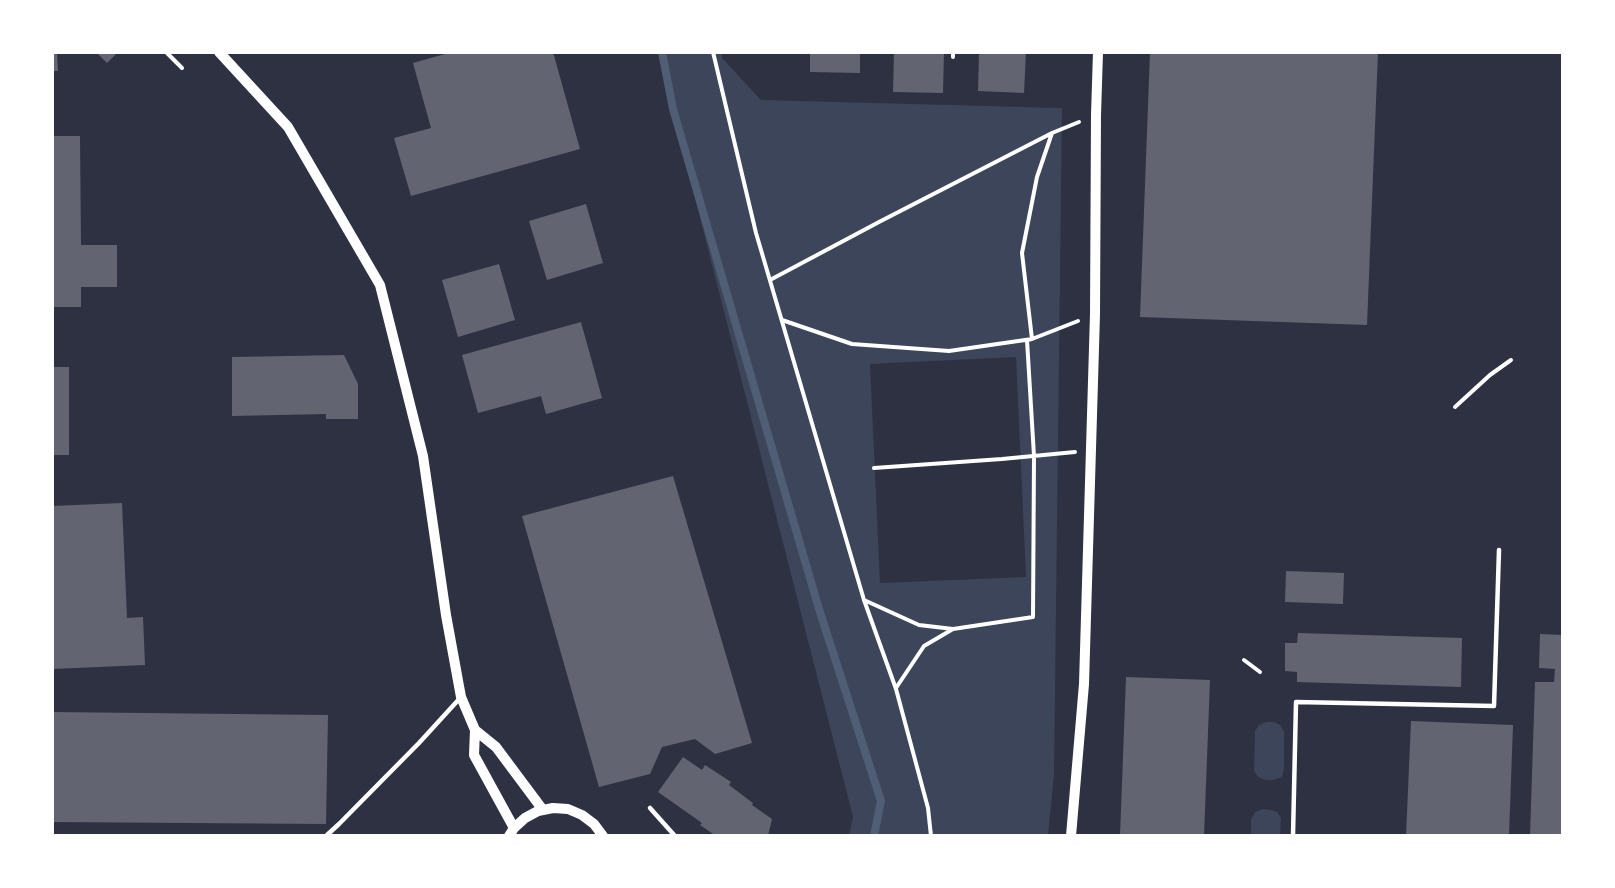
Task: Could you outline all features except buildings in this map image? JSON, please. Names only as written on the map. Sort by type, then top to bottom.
[{"type":"street","points":[[219,52],[288,127],[380,285],[423,456],[446,615],[461,698],[476,730],[496,747],[543,810]]},
{"type":"street","points":[[1071,836],[1084,684],[1095,314],[1098,52]]},
{"type":"street","points":[[476,730],[474,755],[512,832],[525,818],[553,808],[568,809],[582,815],[594,824],[603,836]]},
{"type":"lane","points":[[1293,836],[1296,702],[1494,706],[1499,550]]},
{"type":"lane","points":[[326,836],[461,698]]},
{"type":"lane","points":[[650,808],[675,836]]},
{"type":"path","points":[[166,52],[182,68]]},
{"type":"path","points":[[713,52],[756,233],[864,600],[896,689],[928,808],[931,836]]},
{"type":"path","points":[[770,280],[1052,133],[1096,115]]},
{"type":"path","points":[[1032,339],[1022,253],[1037,177],[1052,133]]},
{"type":"path","points":[[864,600],[919,625],[953,629],[1033,617],[1034,456],[1027,340],[1095,314]]},
{"type":"path","points":[[782,320],[852,344],[874,346],[949,351],[1032,339]]},
{"type":"path","points":[[1455,407],[1490,375],[1511,360]]},
{"type":"path","points":[[874,468],[1090,450]]},
{"type":"path","points":[[896,689],[924,646],[953,629]]},
{"type":"path","points":[[1244,660],[1260,672]]},
{"type":"shaded area","points":[[658,53],[722,53],[722,58],[761,100],[1062,108],[1054,775],[1048,835],[849,835],[853,817]],"holes":[[[1016,357],[1026,577],[880,583],[870,364]]]},
{"type":"shaded area","points":[[1267,722],[1280,725],[1284,731],[1284,769],[1282,777],[1274,780],[1258,777],[1254,771],[1255,731],[1259,725]]},
{"type":"shaded area","points":[[1263,809],[1277,812],[1281,818],[1280,835],[1251,835],[1251,819],[1255,812]]},
{"type":"waterway","points":[[662,52],[673,109],[819,609],[881,801],[874,836]]}]
